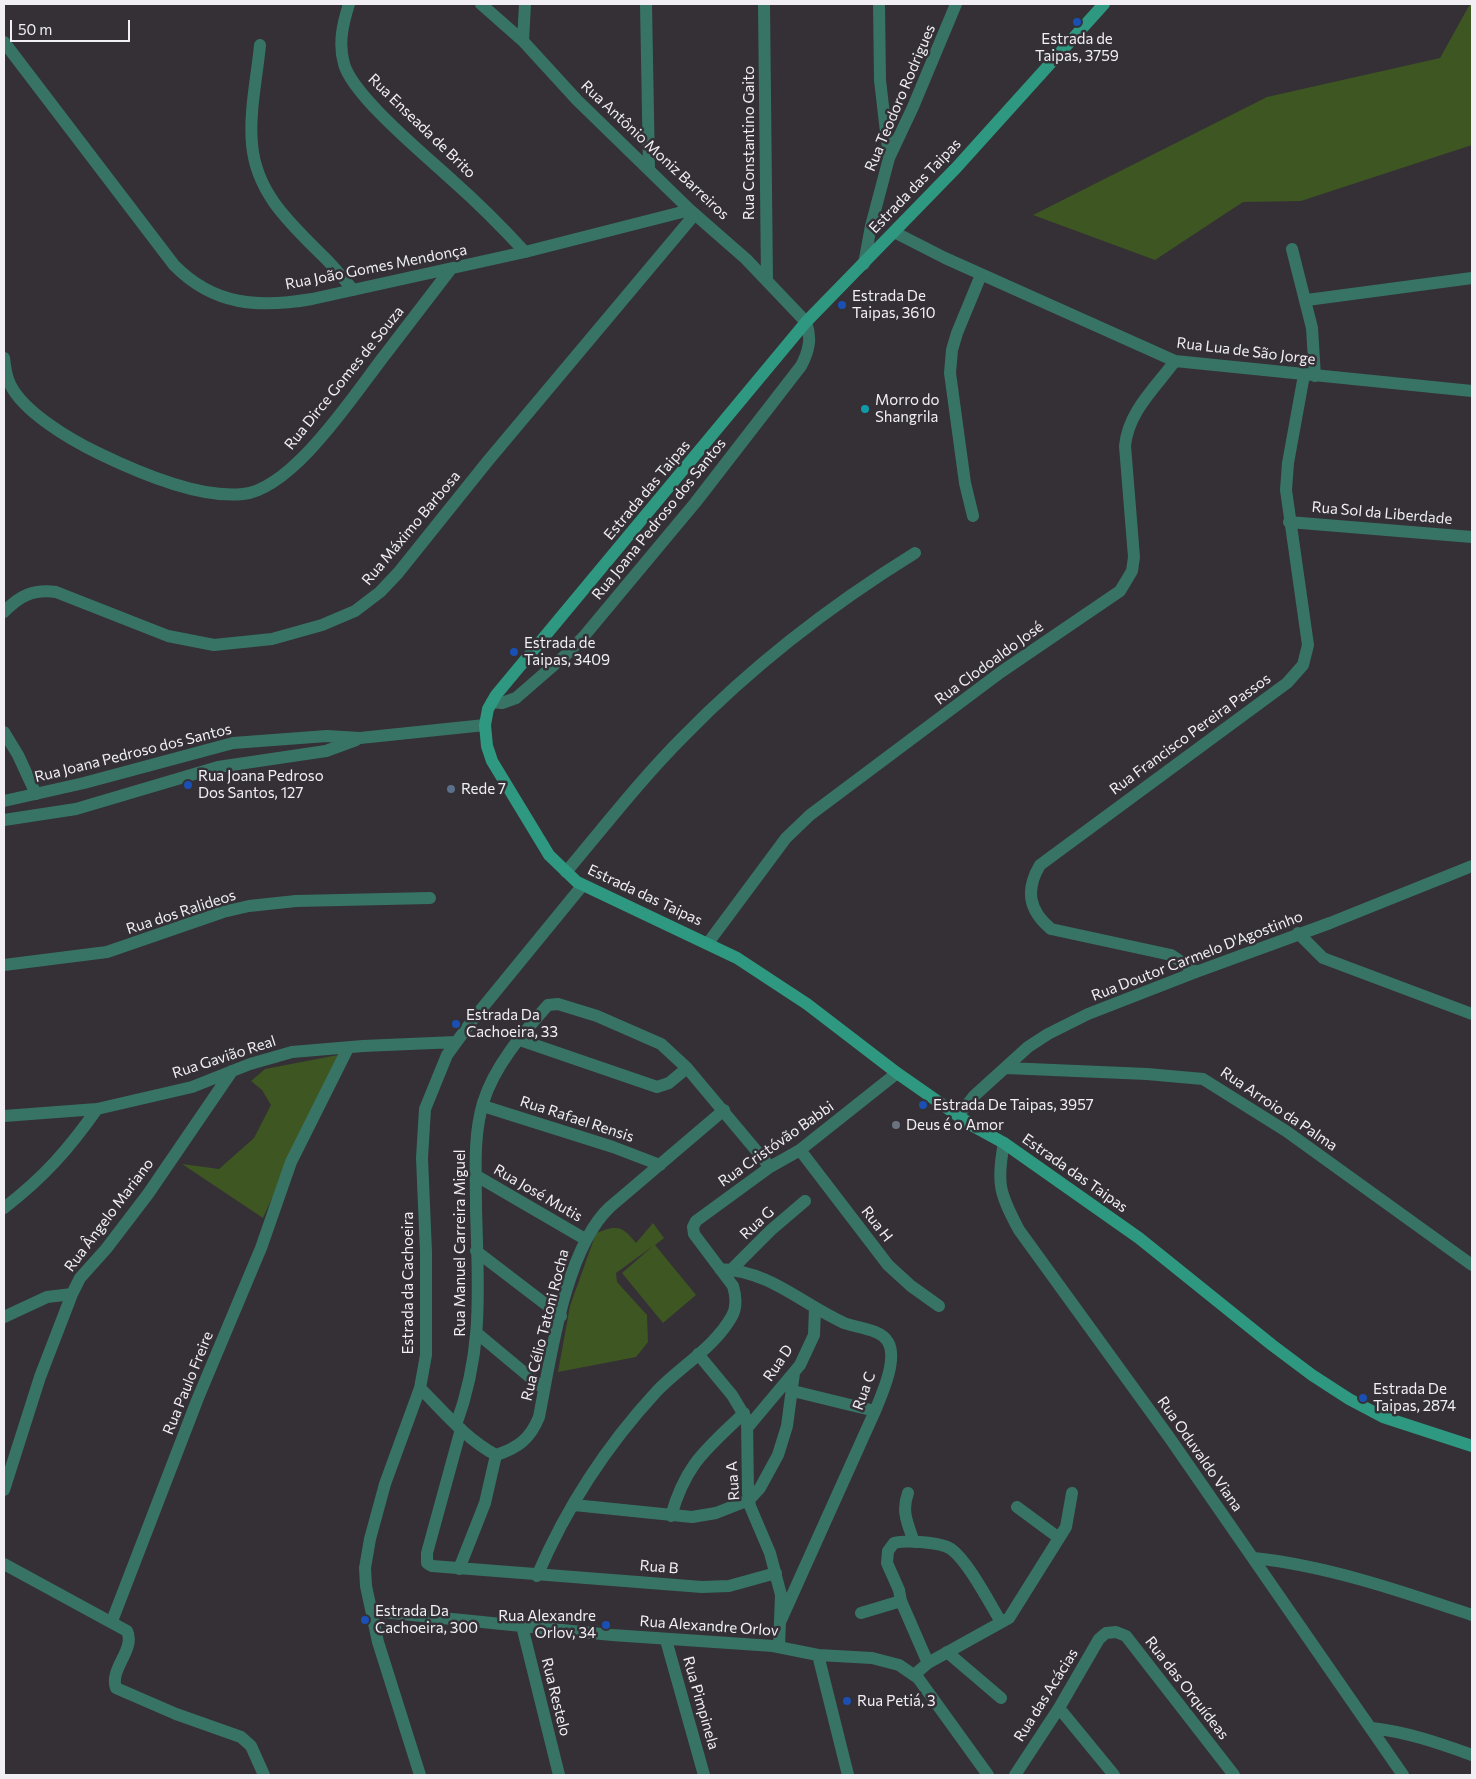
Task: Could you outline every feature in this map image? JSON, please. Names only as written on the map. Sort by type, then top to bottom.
[{"type":"main road","name":"Estrada das Taipas","points":[[1100,6],[956,168],[806,322],[510,677],[492,702],[484,725],[487,746],[497,771],[549,854],[582,886],[737,958],[807,1004],[958,1116],[1004,1143],[1139,1238],[1312,1375],[1383,1417],[1472,1446]]},
{"type":"street","name":"Rua Enseada de Brito","points":[[349,4],[341,33],[341,51],[348,75],[358,89],[393,125],[501,226],[525,252]]},
{"type":"street","name":"Rua Antônio Moniz Barreiros","points":[[481,4],[523,42],[577,100],[649,168],[692,212],[723,236],[806,322]]},
{"type":"street","points":[[523,42],[525,4]]},
{"type":"street","points":[[646,4],[649,168]]},
{"type":"street","name":"Rua Constantino Gaito","points":[[764,4],[767,281]]},
{"type":"street","points":[[879,4],[880,80],[889,158]]},
{"type":"street","name":"Rua Teodoro Rodrigues","points":[[864,264],[873,219],[889,158],[913,107],[956,4]]},
{"type":"street","name":"Rua João Gomes Mendonça","points":[[4,42],[157,245],[174,265],[200,287],[220,298],[278,303],[312,299],[450,270],[692,212]]},
{"type":"street","points":[[260,45],[252,132],[259,176],[284,217],[327,260],[353,290]]},
{"type":"street","name":"Rua Máximo Barbosa","points":[[4,612],[18,598],[45,590],[65,594],[168,636],[214,645],[272,639],[322,625],[355,611],[380,592],[398,573],[692,212]]},
{"type":"street","name":"Rua Lua de São Jorge","points":[[894,232],[981,275],[1175,361],[1472,391]]},
{"type":"street","name":"Rua Francisco Pereira Passos","points":[[1196,972],[1171,956],[1050,929],[1038,918],[1033,909],[1032,877],[1040,865],[1287,682],[1303,665],[1308,645],[1306,620],[1289,522],[1286,490],[1288,463],[1310,376],[1312,328],[1307,300],[1292,249]]},
{"type":"street","name":"Rua Dirce Gomes de Souza","points":[[4,358],[10,384],[20,399],[57,429],[87,448],[184,486],[228,494],[255,492],[274,481],[297,463],[319,439],[450,270]]},
{"type":"street","points":[[973,516],[965,482],[950,373],[952,350],[957,333],[981,275]]},
{"type":"street","points":[[1307,300],[1472,278]]},
{"type":"street","name":"Rua Joana Pedroso dos Santos","points":[[492,702],[502,703],[516,698],[569,652],[695,503],[801,366],[809,346],[809,330],[806,322]]},
{"type":"street","name":"Rua Clodoaldo José","points":[[708,943],[786,838],[810,815],[1001,672],[1120,591],[1132,571],[1134,558],[1125,446],[1126,430],[1133,414],[1175,361]]},
{"type":"street","name":"Rua Sol da Liberdade","points":[[1289,522],[1472,537]]},
{"type":"street","points":[[566,872],[676,744],[716,706],[784,644],[877,576],[915,553]]},
{"type":"street","name":"Rua Joana Pedroso dos Santos","points":[[4,801],[233,743],[327,736],[360,738],[484,725]]},
{"type":"street","points":[[4,732],[18,755],[36,794]]},
{"type":"street","name":"Rua Joana Pedroso dos Santos","points":[[4,820],[76,809],[218,766],[326,751],[360,738]]},
{"type":"street","name":"Rua Doutor Carmelo D'Agostinho","points":[[958,1116],[974,1096],[1028,1047],[1048,1034],[1088,1014],[1472,866]]},
{"type":"street","name":"Estrada da Cachoeira","points":[[420,1775],[378,1642],[366,1586],[365,1568],[370,1539],[385,1484],[420,1388],[426,1355],[427,1330],[422,1180],[423,1122],[428,1098],[439,1070],[456,1042],[582,886]]},
{"type":"street","name":"Rua dos Ralideos","points":[[4,965],[116,950],[223,912],[249,906],[296,901],[430,898]]},
{"type":"street","points":[[1298,933],[1323,958],[1472,1014]]},
{"type":"street","name":"Rua Manuel Carreira Miguel","points":[[459,1569],[432,1566],[427,1563],[426,1557],[470,1382],[478,1334],[474,1175],[477,1136],[483,1106],[504,1061],[520,1040],[548,1005],[558,1004],[597,1016],[650,1038],[661,1044],[687,1068],[770,1167]]},
{"type":"street","points":[[520,1040],[657,1087],[669,1083],[687,1068]]},
{"type":"street","name":"Rua Gavião Real","points":[[4,1116],[98,1109],[192,1087],[267,1058],[292,1052],[456,1042]]},
{"type":"street","name":"Rua Paulo Freire","points":[[112,1621],[198,1398],[261,1248],[291,1162],[348,1048]]},
{"type":"street","name":"Rua Arroio da Palma","points":[[1006,1068],[1155,1074],[1203,1078],[1286,1130],[1472,1265]]},
{"type":"street","name":"Rua Ângelo Mariano","points":[[4,1317],[47,1297],[72,1294],[80,1278],[148,1194],[232,1071]]},
{"type":"street","name":"Rua Cristóvão Babbi","points":[[726,1269],[694,1234],[693,1227],[696,1221],[770,1167],[800,1150],[898,1073]]},
{"type":"street","name":"Rua Rafael Rensis","points":[[483,1106],[614,1147],[660,1165]]},
{"type":"street","points":[[4,1208],[37,1182],[69,1149],[98,1109]]},
{"type":"street","name":"Rua Célio Tatoni Rocha","points":[[496,1455],[520,1446],[534,1430],[539,1417],[576,1258],[598,1218],[724,1110]]},
{"type":"street","name":"Rua Oduvaldo Viana","points":[[1004,1143],[999,1182],[1003,1201],[1019,1230],[1169,1437],[1403,1775]]},
{"type":"street","name":"Rua H","points":[[800,1150],[888,1265],[939,1306]]},
{"type":"street","name":"Rua José Mutis","points":[[474,1175],[585,1239]]},
{"type":"street","name":"Rua G","points":[[726,1269],[805,1201]]},
{"type":"street","points":[[476,1250],[561,1316]]},
{"type":"street","points":[[537,1576],[551,1543],[611,1445],[639,1410],[672,1375],[698,1354],[728,1323],[735,1309],[736,1294],[726,1269]]},
{"type":"street","name":"Rua C","points":[[726,1269],[749,1272],[770,1281],[815,1308],[849,1325],[880,1334],[889,1342],[891,1358],[886,1384],[780,1620]]},
{"type":"street","points":[[4,1490],[40,1377],[72,1294]]},
{"type":"street","name":"Rua D","points":[[748,1428],[794,1373],[814,1335],[815,1308]]},
{"type":"street","points":[[478,1334],[544,1389]]},
{"type":"street","name":"Rua A","points":[[698,1354],[720,1379],[744,1413],[748,1428],[746,1475],[749,1500],[776,1573],[781,1595],[779,1647]]},
{"type":"street","points":[[574,1505],[692,1517],[716,1513],[749,1500],[764,1481],[778,1455],[793,1391],[794,1373]]},
{"type":"street","points":[[420,1388],[478,1445],[496,1455],[485,1503],[459,1569]]},
{"type":"street","points":[[793,1391],[875,1411]]},
{"type":"street","points":[[671,1516],[679,1489],[695,1460],[744,1413]]},
{"type":"street","points":[[908,1493],[904,1514],[914,1542]]},
{"type":"street","points":[[914,1675],[928,1663],[1001,1622],[1015,1609],[1066,1527],[1072,1493]]},
{"type":"street","points":[[1017,1507],[1060,1538]]},
{"type":"street","points":[[928,1663],[901,1601],[900,1590],[887,1563],[888,1551],[894,1543],[914,1542],[943,1545],[950,1548],[978,1585],[1001,1622]]},
{"type":"street","points":[[1254,1558],[1288,1562],[1324,1570],[1428,1599],[1472,1614]]},
{"type":"street","points":[[4,1564],[122,1627],[129,1636],[115,1675],[114,1682],[116,1688],[169,1711],[241,1736],[251,1746],[264,1775]]},
{"type":"street","name":"Rua B","points":[[459,1569],[716,1588],[776,1573]]},
{"type":"street","points":[[860,1613],[901,1601]]},
{"type":"street","name":"Rua Alexandre Orlov","points":[[372,1611],[666,1640],[779,1647],[818,1656],[872,1658],[899,1665],[914,1675],[988,1775]]},
{"type":"street","name":"Rua Restelo","points":[[522,1626],[559,1775]]},
{"type":"street","name":"Rua das Orquídeas","points":[[1106,1633],[1116,1632],[1126,1636],[1234,1775]]},
{"type":"street","name":"Rua das Acácias","points":[[1015,1775],[1059,1708],[1099,1639],[1106,1633]]},
{"type":"street","name":"Rua Pimpinela","points":[[666,1640],[704,1775]]},
{"type":"street","points":[[947,1652],[1001,1698]]},
{"type":"street","points":[[818,1656],[848,1775]]},
{"type":"street","points":[[1059,1708],[1114,1775]]},
{"type":"street","points":[[1372,1728],[1426,1739],[1472,1755]]},
{"type":"green space","points":[[1470,4],[1472,4],[1472,145],[1301,201],[1243,202],[1155,260],[1033,215],[1267,97],[1440,58]]},
{"type":"green space","points":[[338,1055],[263,1218],[182,1164],[219,1169],[254,1138],[271,1105],[262,1090],[251,1081],[265,1069]]},
{"type":"green space","points":[[653,1223],[664,1238],[655,1245],[696,1295],[663,1323],[622,1273],[653,1246],[616,1273],[617,1282],[647,1315],[648,1342],[636,1357],[558,1372],[570,1306],[596,1233],[619,1228],[627,1233],[636,1243]]},
{"type":"place","name":"Estrada de Taipas, 3759","points":[[1077,22]]},
{"type":"place","name":"Estrada De Taipas, 3610","points":[[842,305]]},
{"type":"place","name":"Morro do Shangrila","points":[[865,409]]},
{"type":"place","name":"Estrada de Taipas, 3409","points":[[514,652]]},
{"type":"place","name":"Rua Joana Pedroso Dos Santos, 127","points":[[188,785]]},
{"type":"place","name":"Rede 7","points":[[451,789]]},
{"type":"place","name":"Estrada Da Cachoeira, 33","points":[[456,1024]]},
{"type":"place","name":"Estrada De Taipas, 3957","points":[[923,1105]]},
{"type":"place","name":"Deus é o Amor","points":[[896,1125]]},
{"type":"place","name":"Estrada De Taipas, 2874","points":[[1363,1398]]},
{"type":"place","name":"Estrada Da Cachoeira, 300","points":[[365,1620]]},
{"type":"place","name":"Rua Alexandre Orlov, 34","points":[[606,1625]]},
{"type":"place","name":"Rua Petiá, 3","points":[[847,1701]]}]
